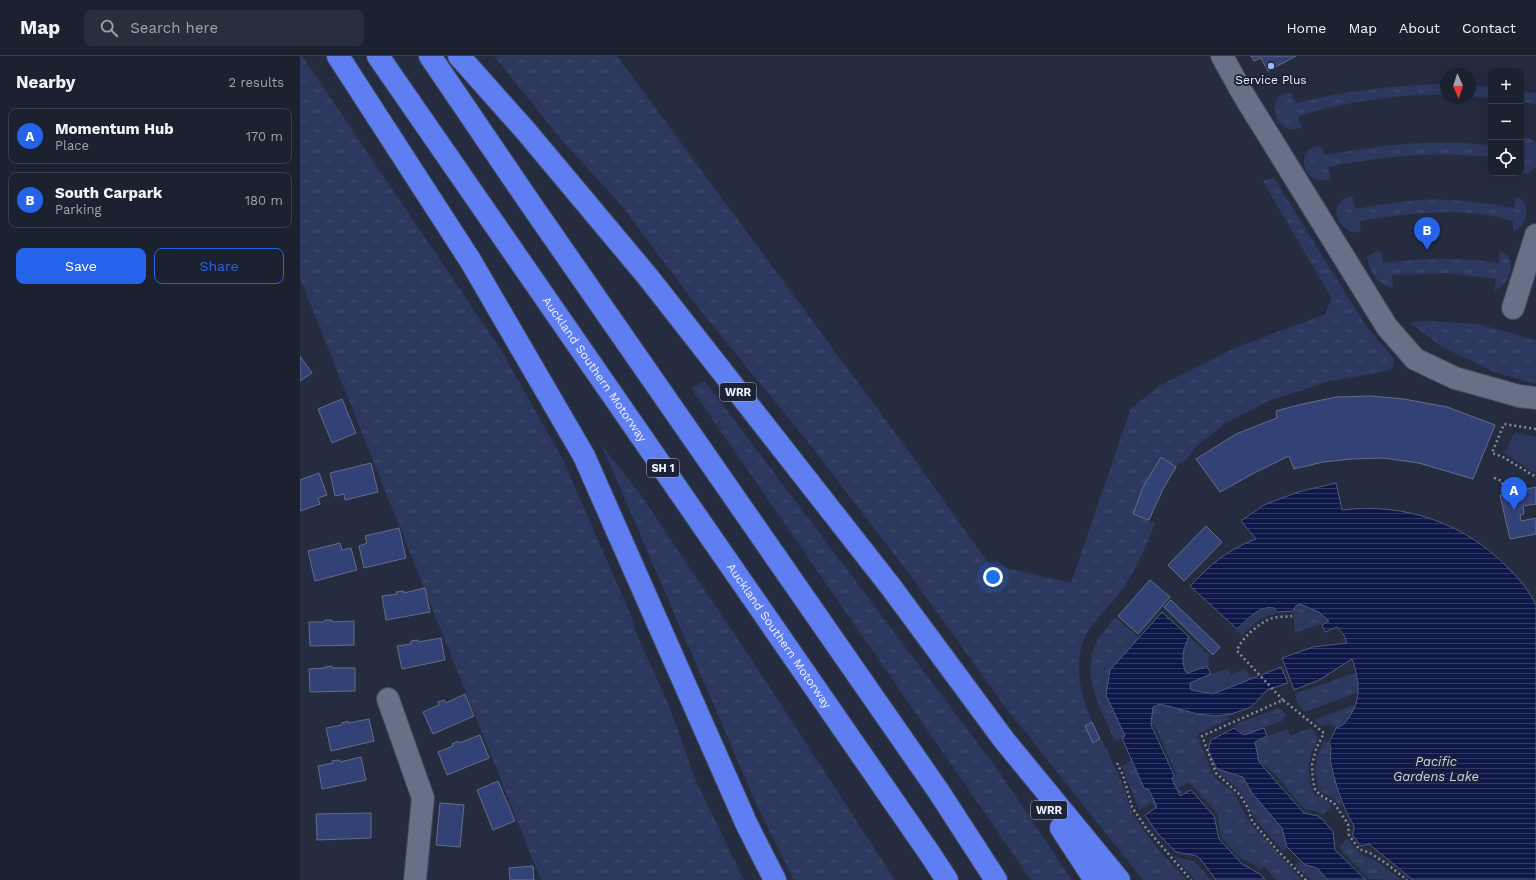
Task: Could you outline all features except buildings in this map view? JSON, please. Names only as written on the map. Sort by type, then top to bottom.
[{"type":"highway","points":[[338,56],[470,260],[584,456],[744,819],[775,880]]},
{"type":"highway","name":"Auckland Southern Motorway","points":[[378,56],[947,880]]},
{"type":"highway","points":[[430,56],[530,203],[939,792],[996,880]]},
{"type":"highway","name":"WRR","points":[[459,56],[525,130],[648,277],[891,587],[1004,740],[1095,880]]},
{"type":"highway","points":[[1004,740],[1119,880]]},
{"type":"lane","points":[[1222,56],[1243,94],[1387,327],[1415,359],[1455,378],[1527,398],[1536,398]]},
{"type":"lane","points":[[1513,308],[1536,234]]},
{"type":"lane","points":[[388,700],[423,798],[415,880]]},
{"type":"path","points":[[1536,429],[1504,424],[1492,453],[1503,457],[1536,477]]},
{"type":"path","points":[[1494,478],[1502,481],[1505,494]]},
{"type":"path","points":[[1292,616],[1273,618],[1261,623],[1238,646],[1237,651],[1283,700],[1324,733],[1316,750],[1312,765],[1315,789],[1320,795],[1334,803],[1348,824],[1349,835],[1359,849],[1370,853],[1407,880]]},
{"type":"path","points":[[1283,700],[1202,736],[1216,773],[1240,795],[1248,808],[1252,821],[1306,880]]},
{"type":"path","points":[[1117,763],[1123,775],[1132,807],[1146,828],[1191,880]]},
{"type":"green space","points":[[300,56],[302,56],[501,350],[563,460],[671,711],[696,781],[744,880],[541,880],[300,278]]},
{"type":"green space","points":[[494,56],[617,56],[907,449],[989,564],[1071,583],[1131,408],[1161,385],[1237,347],[1326,314],[1331,297],[1263,181],[1274,178],[1366,326],[1394,359],[1393,367],[1388,371],[1330,381],[1268,401],[1223,425],[1197,446],[1182,464],[1180,462],[1176,467],[1161,457],[1143,487],[1133,513],[1155,523],[1152,532],[1140,560],[1130,577],[1119,594],[1092,626],[1085,637],[1081,648],[1079,658],[1080,680],[1092,722],[1085,726],[1093,744],[1102,740],[1122,783],[1132,813],[1159,851],[1187,880],[1143,880],[1006,708],[910,575],[808,442],[700,310],[618,201],[564,143]]},
{"type":"green space","points":[[1440,84],[1440,95],[1409,95],[1390,97],[1334,107],[1298,116],[1302,127],[1293,129],[1285,127],[1279,122],[1276,114],[1275,107],[1277,100],[1282,95],[1291,93],[1296,103],[1371,89]]},
{"type":"green space","points":[[1476,86],[1488,87],[1488,98],[1476,97]]},
{"type":"green space","points":[[1524,91],[1536,93],[1536,104],[1524,102]]},
{"type":"green space","points":[[1524,137],[1531,139],[1536,143],[1536,167],[1524,174]]},
{"type":"green space","points":[[1418,143],[1488,145],[1488,157],[1450,154],[1389,157],[1328,167],[1331,179],[1321,180],[1313,178],[1308,173],[1305,166],[1304,159],[1307,152],[1312,148],[1321,146],[1324,155],[1384,146]]},
{"type":"green space","points":[[1352,196],[1356,209],[1397,202],[1433,200],[1468,201],[1514,208],[1516,197],[1521,199],[1525,204],[1526,214],[1522,225],[1513,231],[1513,221],[1494,216],[1456,212],[1436,212],[1359,221],[1361,232],[1353,232],[1346,229],[1341,224],[1337,211],[1338,204],[1343,199]]},
{"type":"green space","points":[[1377,251],[1381,252],[1383,263],[1441,259],[1498,263],[1500,252],[1510,259],[1511,265],[1508,278],[1499,288],[1494,290],[1496,279],[1448,273],[1392,275],[1392,288],[1386,286],[1378,280],[1372,272],[1367,257]]},
{"type":"green space","points":[[1423,321],[1478,324],[1536,340],[1536,384],[1494,372],[1442,347],[1410,323]]},
{"type":"green space","points":[[705,381],[1000,773],[1072,880],[1031,880],[691,388]]},
{"type":"green space","points":[[1515,432],[1536,437],[1536,474],[1504,453]]},
{"type":"green space","points":[[602,446],[638,491],[759,671],[895,880],[794,880],[759,810]]},
{"type":"green space","points":[[1300,604],[1319,612],[1329,621],[1295,633],[1293,611],[1296,606]]},
{"type":"green space","points":[[1268,607],[1272,607],[1276,614],[1266,616],[1242,635],[1236,631],[1255,613]]},
{"type":"green space","points":[[1115,617],[1139,638],[1110,670],[1106,695],[1125,737],[1115,741],[1098,704],[1091,678],[1091,665],[1093,652],[1098,639]]},
{"type":"green space","points":[[1189,637],[1210,655],[1208,658],[1210,665],[1188,673],[1184,670],[1182,665],[1182,656]]},
{"type":"green space","points":[[1228,669],[1231,675],[1244,669],[1253,678],[1213,694],[1191,690],[1190,683]]},
{"type":"green space","points":[[1357,672],[1359,692],[1305,712],[1298,704],[1295,694]]},
{"type":"green space","points":[[1160,704],[1201,714],[1227,715],[1230,719],[1197,734],[1211,771],[1216,779],[1234,793],[1250,823],[1302,880],[1276,880],[1264,866],[1260,870],[1256,865],[1242,859],[1222,838],[1218,814],[1189,782],[1179,788],[1182,793],[1179,794],[1172,779],[1176,773],[1154,724],[1151,725],[1153,707]]},
{"type":"green space","points":[[1356,704],[1349,719],[1340,727],[1336,728],[1329,724],[1321,726],[1315,720]]},
{"type":"green space","points":[[1279,708],[1287,715],[1283,718],[1284,720],[1244,735],[1234,725]]},
{"type":"green space","points":[[1311,728],[1315,732],[1318,739],[1314,746],[1309,766],[1311,787],[1314,794],[1326,800],[1332,807],[1322,815],[1316,811],[1304,809],[1274,773],[1259,762],[1255,742],[1288,729],[1290,736]]},
{"type":"green space","points":[[1327,741],[1331,745],[1330,754],[1333,773],[1342,808],[1334,799],[1320,791],[1316,777],[1315,771],[1318,755],[1323,742]]},
{"type":"green space","points":[[1132,760],[1144,788],[1149,790],[1158,807],[1155,809],[1152,803],[1139,810],[1122,766]]},
{"type":"green space","points":[[1217,769],[1243,777],[1252,793],[1282,828],[1287,847],[1283,851],[1257,822],[1237,788],[1219,773]]},
{"type":"green space","points":[[1347,839],[1360,854],[1376,861],[1402,880],[1369,879],[1341,850],[1340,846]]},
{"type":"green space","points":[[1173,856],[1195,862],[1211,880],[1195,880]]},
{"type":"green space","points":[[1301,861],[1306,865],[1317,868],[1328,880],[1311,880],[1295,866]]},
{"type":"water","name":"Pacific Gardens Lake","points":[[1336,483],[1342,510],[1366,508],[1412,513],[1455,529],[1494,555],[1511,571],[1534,600],[1536,605],[1536,880],[1413,880],[1369,844],[1361,846],[1352,834],[1354,826],[1337,788],[1331,764],[1331,747],[1329,743],[1336,728],[1344,724],[1350,716],[1354,709],[1358,695],[1358,681],[1352,659],[1319,680],[1294,690],[1282,658],[1313,647],[1347,643],[1344,635],[1337,627],[1325,632],[1322,625],[1329,621],[1319,612],[1300,604],[1296,606],[1293,611],[1277,612],[1274,608],[1263,609],[1254,614],[1237,629],[1190,586],[1220,558],[1236,548],[1256,539],[1241,521],[1264,505],[1298,492]]},
{"type":"water","points":[[1162,612],[1189,637],[1183,654],[1185,671],[1188,673],[1207,666],[1211,674],[1190,683],[1191,690],[1213,694],[1281,667],[1288,683],[1267,690],[1249,708],[1231,714],[1216,716],[1198,714],[1160,704],[1153,707],[1151,725],[1174,775],[1172,779],[1180,796],[1191,790],[1214,816],[1219,839],[1242,864],[1260,874],[1265,880],[1216,880],[1197,856],[1176,852],[1158,834],[1145,815],[1157,807],[1149,790],[1144,788],[1122,738],[1125,736],[1106,695],[1110,670]]},
{"type":"water","points":[[1234,728],[1244,735],[1264,728],[1267,736],[1255,742],[1259,762],[1304,813],[1318,816],[1323,820],[1333,832],[1335,850],[1366,880],[1328,880],[1317,868],[1306,865],[1287,847],[1282,828],[1252,793],[1243,777],[1217,769],[1208,750],[1211,740]]},
{"type":"place","name":"Service Plus","points":[[1271,66]]},
{"type":"place","name":"South Carpark","points":[[1427,250]]},
{"type":"place","name":"Momentum Hub","points":[[1514,510]]}]
